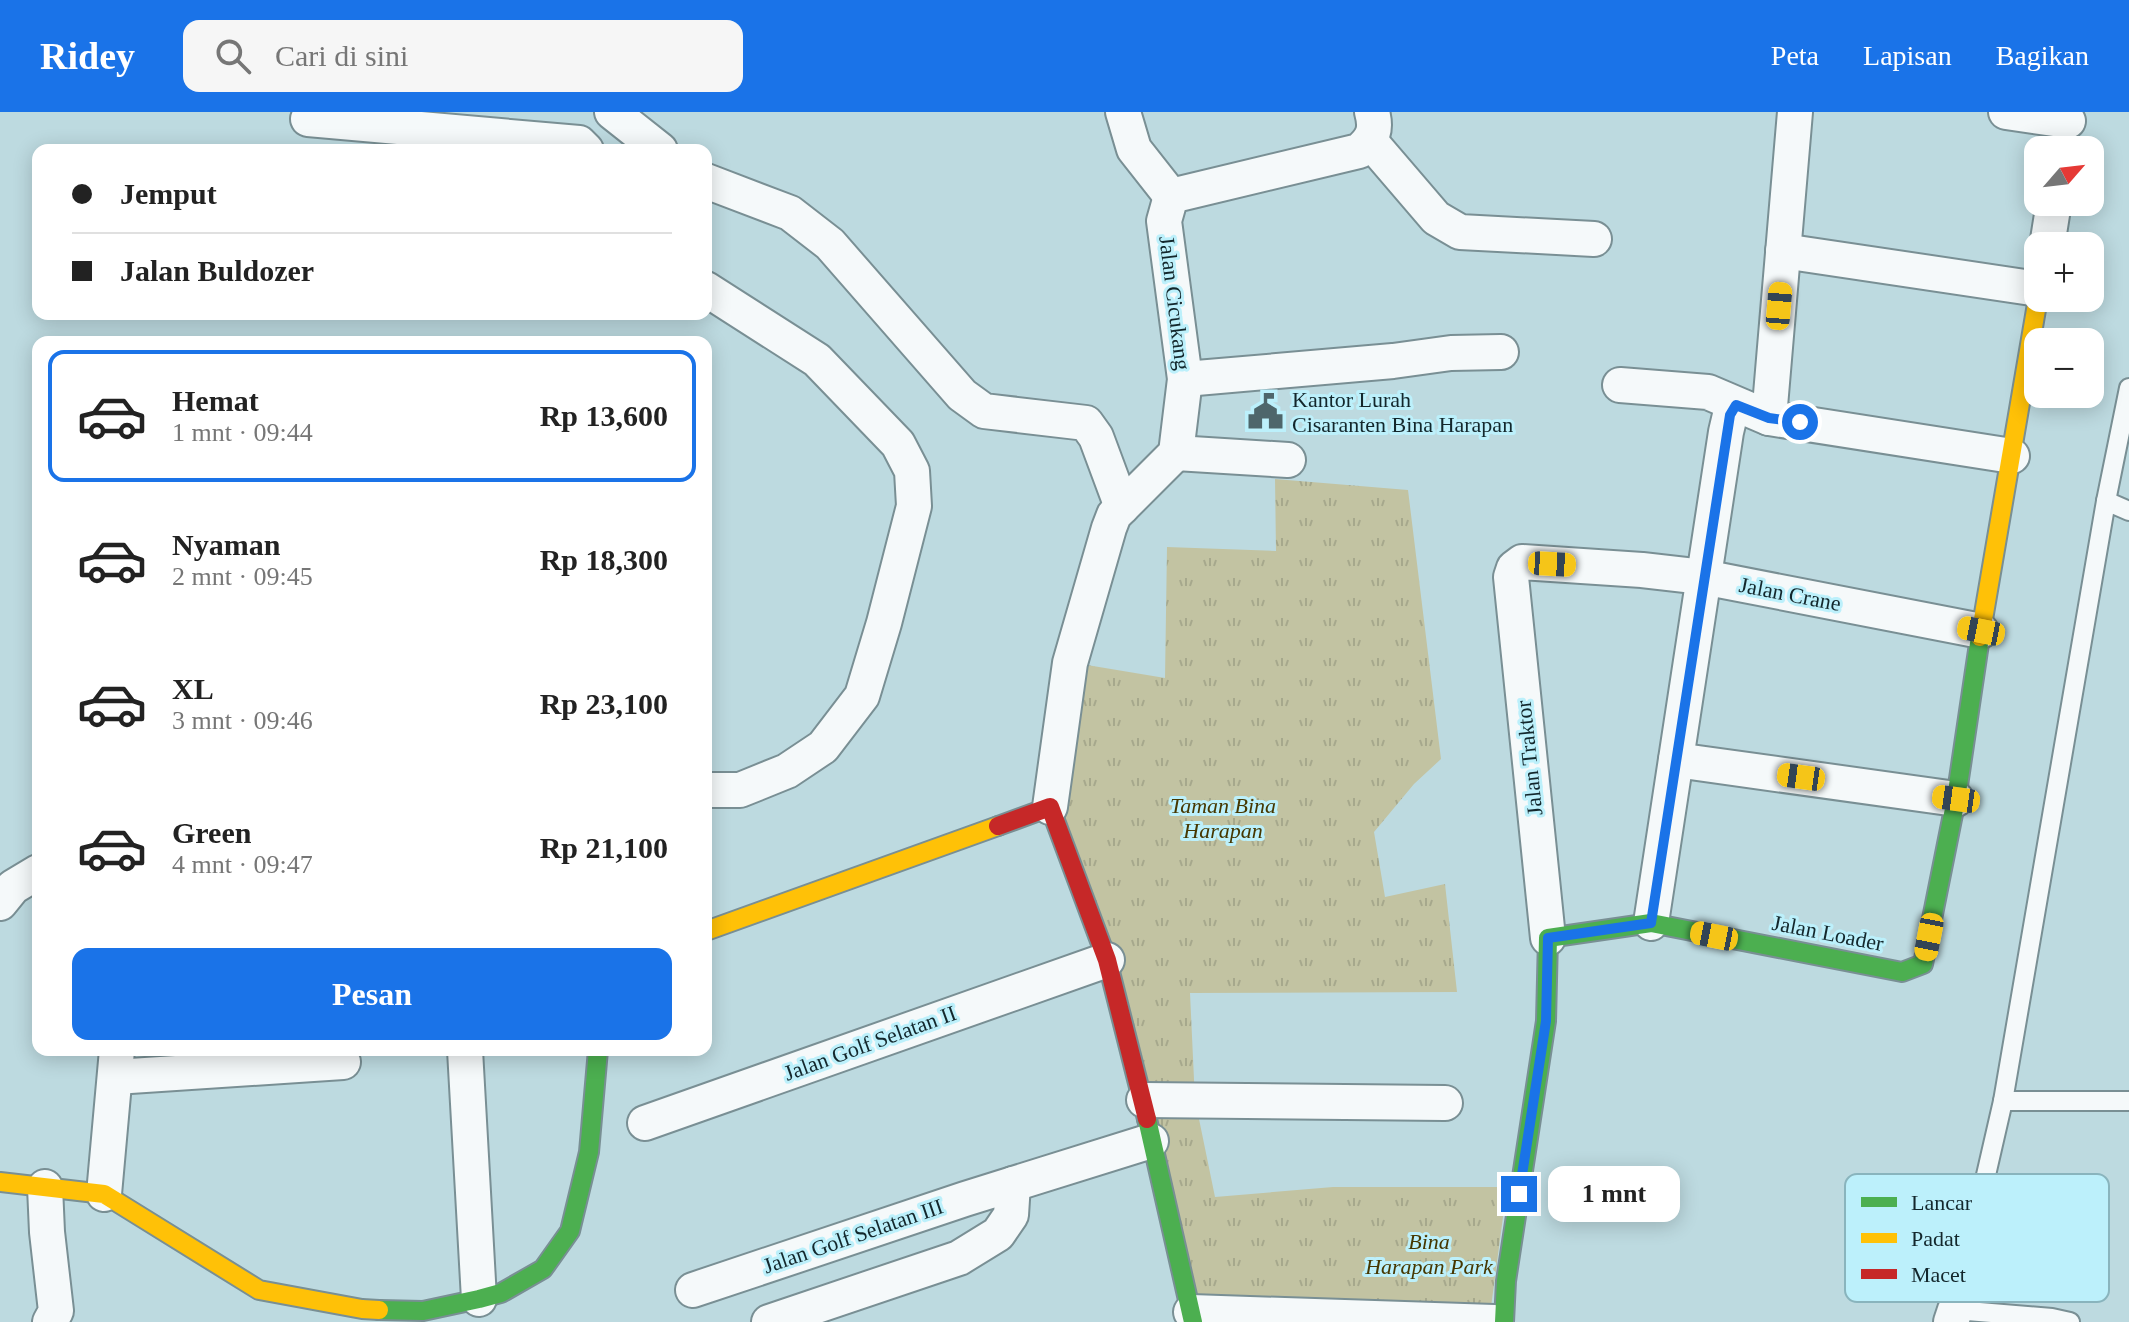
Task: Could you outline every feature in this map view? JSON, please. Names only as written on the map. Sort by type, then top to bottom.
[{"type":"street","points":[[612,112],[652,144]]},
{"type":"street","points":[[1123,112],[1134,149],[1171,196],[1359,151],[1371,127],[1436,218],[1460,232],[1594,239]]},
{"type":"street","points":[[1769,418],[1795,112]]},
{"type":"street","points":[[2006,112],[2067,128]]},
{"type":"street","points":[[308,119],[580,144]]},
{"type":"street","points":[[712,183],[790,213],[830,244],[962,395],[984,411],[1086,423],[1096,437],[1122,507]]},
{"type":"street","name":"Jalan Cicukang","points":[[1171,196],[1164,221],[1185,379],[1176,453]]},
{"type":"street","points":[[1783,251],[2024,287]]},
{"type":"street","points":[[712,293],[817,360],[898,444],[912,471],[914,506],[862,696],[823,747],[787,771],[740,790],[712,790]]},
{"type":"street","points":[[1676,760],[1956,799],[1981,631],[2036,312]]},
{"type":"street","points":[[1185,379],[1451,353],[1501,352]]},
{"type":"street","points":[[1620,385],[1708,392],[1769,418],[2012,456]]},
{"type":"street","points":[[1504,1322],[1506,1281],[1546,1021],[1548,938],[1651,923],[1726,432],[1736,405]]},
{"type":"street","points":[[1288,460],[1176,453],[1114,515],[1070,663],[1050,807],[1144,1100],[1192,1317],[1494,1322]]},
{"type":"street","name":"Jalan Crane","points":[[1511,577],[1514,568],[1522,562],[1703,577],[1981,631]]},
{"type":"street","name":"Jalan Traktor","points":[[1511,577],[1548,938]]},
{"type":"street","name":"Jalan Loader","points":[[1651,923],[1902,972],[1913,969],[1923,964],[1956,799]]},
{"type":"street","points":[[712,929],[1050,807]]},
{"type":"street","points":[[0,903],[13,887],[32,876]]},
{"type":"street","name":"Jalan Golf Selatan II","points":[[645,1123],[1101,962]]},
{"type":"street","points":[[462,1309],[465,1056]]},
{"type":"street","points":[[0,1182],[104,1194],[259,1290],[364,1316],[462,1309],[501,1293],[543,1269],[570,1231],[589,1152],[597,1056]]},
{"type":"street","points":[[104,1194],[116,1063],[343,1062]]},
{"type":"street","points":[[1144,1100],[1445,1103]]},
{"type":"street","name":"Jalan Golf Selatan III","points":[[693,1290],[845,1238],[1151,1141]]},
{"type":"street","points":[[769,1322],[959,1258],[998,1234],[1011,1215],[1013,1184]]},
{"type":"street","points":[[45,1187],[56,1311],[50,1322]]},
{"type":"street","points":[[845,1238],[863,1291]]},
{"type":"lane","points":[[1986,1174],[2003,1101],[2106,501],[2129,388]]},
{"type":"lane","points":[[2106,501],[2129,511]]},
{"type":"lane","points":[[2003,1101],[2129,1101]]},
{"type":"lane","points":[[1953,1316],[2052,1318],[2070,1322]]},
{"type":"green space","name":"Taman Bina Harapan","points":[[1275,479],[1408,490],[1441,759],[1414,784],[1374,832],[1385,897],[1445,884],[1457,992],[1190,993],[1195,1101],[1154,1105],[1055,788],[1081,664],[1165,678],[1167,547],[1276,551]]},
{"type":"green space","name":"Bina Harapan Park","points":[[1157,1117],[1199,1119],[1215,1197],[1333,1187],[1507,1187],[1489,1322],[1193,1304]]},
{"type":"traffic: fast","points":[[1504,1322],[1506,1281],[1546,1021],[1548,938],[1651,923],[1902,972],[1923,964],[1956,799],[1980,637]]},
{"type":"traffic: fast","points":[[379,1310],[423,1311],[479,1299],[501,1293],[543,1269],[570,1231],[589,1152],[597,1056]]},
{"type":"traffic: fast","points":[[1147,1119],[1193,1322]]},
{"type":"traffic: slow","points":[[1980,637],[2036,312]]},
{"type":"traffic: slow","points":[[712,929],[998,826]]},
{"type":"traffic: slow","points":[[0,1182],[104,1194],[259,1290],[379,1310]]},
{"type":"traffic: jam","points":[[998,826],[1050,807],[1107,960],[1147,1119]]},
{"type":"place","name":"Kantor Lurah Cisaranten Bina Harapan","points":[[1266,412]]},
{"type":"route","points":[[1519,1194],[1546,1021],[1548,938],[1651,923],[1730,415],[1736,405],[1769,418],[1800,422]]}]
